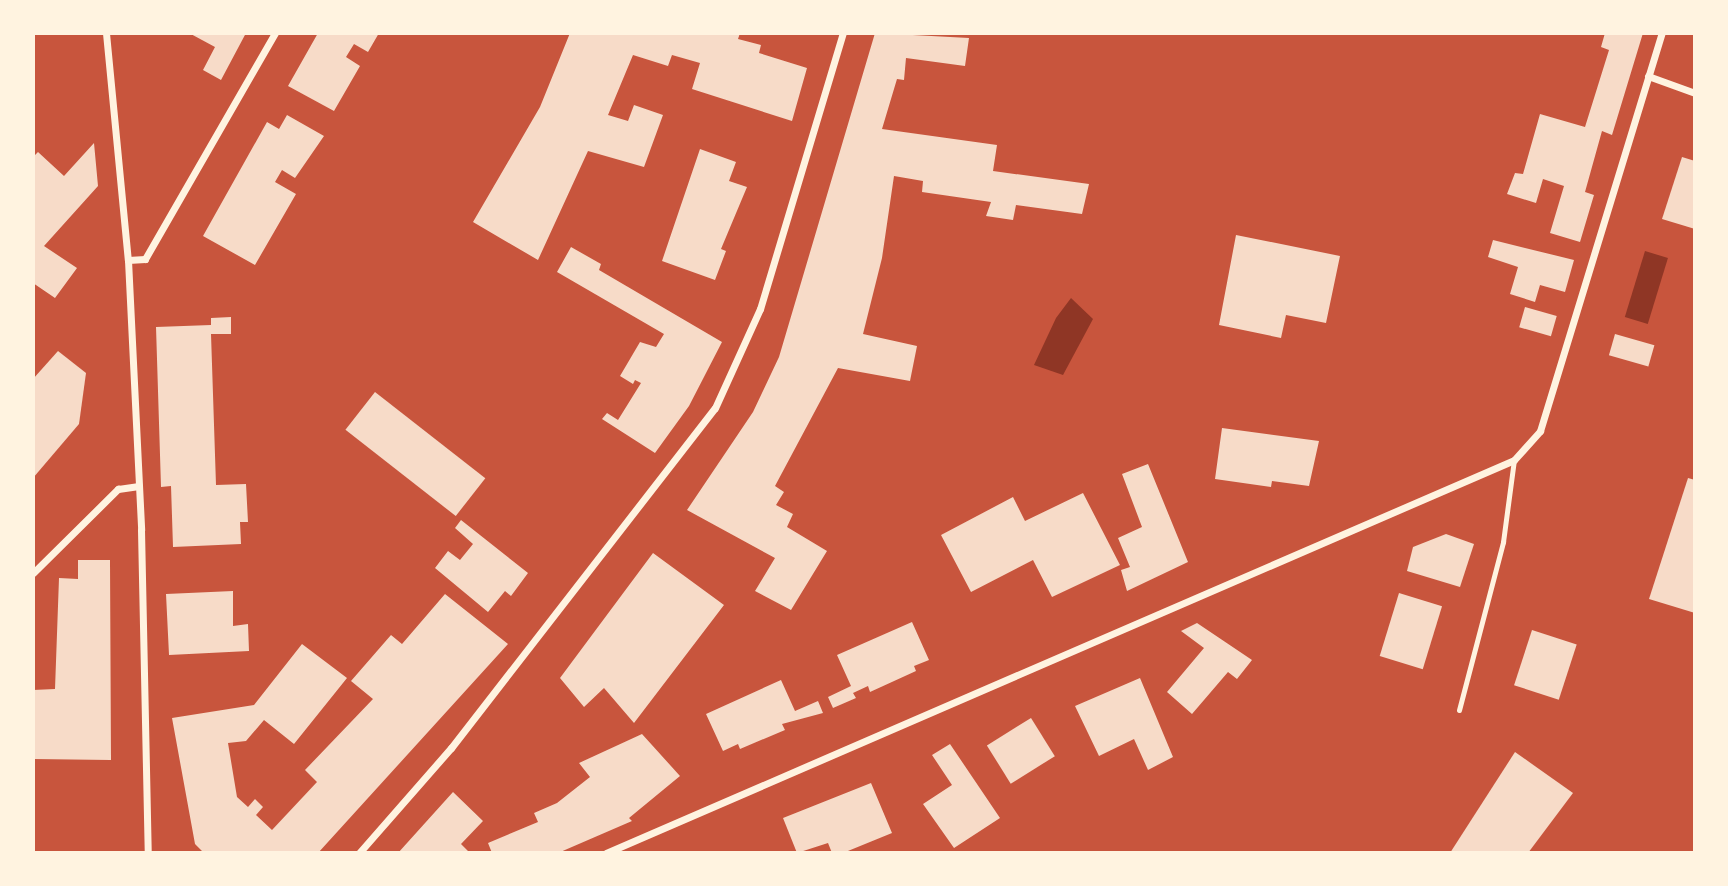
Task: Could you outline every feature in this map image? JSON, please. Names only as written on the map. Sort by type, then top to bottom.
[{"type":"street","points":[[106,33],[128,260],[139,486],[148,853]]},
{"type":"street","points":[[128,260],[145,259],[275,33]]},
{"type":"street","points":[[359,853],[451,748],[715,408],[760,309],[843,33]]},
{"type":"street","points":[[606,853],[1514,460],[1540,431],[1662,33]]},
{"type":"street","points":[[1648,76],[1695,93]]},
{"type":"street","points":[[33,573],[118,489],[139,486]]},
{"type":"lane","points":[[1459,710],[1503,541],[1514,460]]},
{"type":"shaded area","points":[[1645,251],[1668,258],[1648,324],[1625,317]]},
{"type":"shaded area","points":[[1071,298],[1093,319],[1063,375],[1034,365],[1056,318]]},
{"type":"building","points":[[189,33],[246,33],[221,80],[203,70],[215,47]]},
{"type":"building","points":[[318,33],[379,33],[368,52],[354,44],[346,57],[360,66],[334,111],[288,86]]},
{"type":"building","points":[[570,33],[740,33],[738,39],[761,45],[759,53],[807,68],[792,121],[692,89],[700,63],[672,55],[668,66],[633,55],[608,115],[628,121],[634,105],[663,115],[644,167],[588,151],[538,260],[473,222],[540,107]]},
{"type":"building","points":[[875,33],[969,38],[965,66],[906,58],[904,80],[897,79],[882,129],[997,145],[993,171],[1089,184],[1082,214],[1016,205],[1013,220],[986,216],[991,202],[922,192],[923,181],[894,176],[882,258],[863,334],[917,346],[910,381],[838,368],[775,486],[784,492],[776,505],[793,514],[787,527],[827,551],[791,610],[755,591],[775,558],[687,510],[753,412],[779,357]]},
{"type":"building","points":[[1605,33],[1643,33],[1612,135],[1602,131],[1585,192],[1594,195],[1580,242],[1550,233],[1564,186],[1543,179],[1536,203],[1507,194],[1515,173],[1523,174],[1540,114],[1585,127],[1609,50],[1601,47]]},
{"type":"building","points":[[287,115],[324,136],[295,178],[282,170],[275,182],[296,194],[255,265],[203,236],[267,122],[279,129]]},
{"type":"building","points":[[94,143],[98,186],[44,246],[77,268],[55,298],[33,283],[33,157],[38,152],[64,176]]},
{"type":"building","points":[[700,149],[736,162],[729,181],[747,187],[721,249],[726,251],[715,280],[662,261]]},
{"type":"building","points":[[1682,157],[1695,161],[1695,229],[1662,219]]},
{"type":"building","points":[[1236,235],[1340,256],[1326,323],[1286,315],[1281,338],[1219,325]]},
{"type":"building","points":[[1493,240],[1574,260],[1565,292],[1540,285],[1535,302],[1510,294],[1518,267],[1488,257]]},
{"type":"building","points":[[571,247],[601,264],[599,270],[722,342],[689,406],[655,453],[602,419],[607,413],[618,420],[641,383],[635,380],[633,384],[620,376],[640,342],[656,347],[664,334],[557,272]]},
{"type":"building","points":[[1525,307],[1557,316],[1551,336],[1519,327]]},
{"type":"building","points":[[231,317],[231,334],[211,334],[216,485],[246,484],[248,522],[240,522],[241,544],[173,547],[171,486],[161,487],[156,327],[211,325],[211,318]]},
{"type":"building","points":[[1615,334],[1654,345],[1648,366],[1609,355]]},
{"type":"building","points":[[58,351],[86,373],[79,424],[33,478],[33,379]]},
{"type":"building","points":[[375,392],[485,478],[456,516],[345,430]]},
{"type":"building","points":[[1222,428],[1319,441],[1309,486],[1272,481],[1271,487],[1215,479]]},
{"type":"building","points":[[1148,464],[1188,562],[1127,591],[1121,570],[1130,567],[1118,538],[1142,527],[1122,474]]},
{"type":"building","points":[[1688,478],[1695,480],[1695,613],[1649,599]]},
{"type":"building","points":[[1083,493],[1120,565],[1052,597],[1033,560],[971,592],[941,535],[1013,497],[1025,521]]},
{"type":"building","points":[[461,520],[528,573],[511,596],[505,591],[488,612],[435,568],[448,551],[460,560],[473,544],[455,528]]},
{"type":"building","points":[[1446,534],[1474,544],[1460,587],[1407,571],[1413,547]]},
{"type":"building","points":[[653,553],[724,605],[634,723],[604,688],[584,707],[560,678]]},
{"type":"building","points":[[78,560],[110,560],[111,760],[33,759],[33,690],[55,689],[59,578],[78,579]]},
{"type":"building","points":[[233,591],[233,626],[248,624],[249,651],[169,655],[166,594]]},
{"type":"building","points":[[1399,593],[1442,606],[1423,669],[1380,656]]},
{"type":"building","points":[[445,594],[508,644],[318,853],[204,853],[195,844],[172,718],[254,705],[302,644],[347,678],[294,744],[264,720],[246,741],[228,743],[237,797],[248,807],[255,799],[263,807],[256,815],[272,830],[317,782],[305,770],[373,699],[351,681],[391,635],[402,644]]},
{"type":"building","points":[[912,622],[929,660],[914,666],[916,671],[870,692],[868,686],[853,693],[856,698],[833,708],[828,697],[851,686],[837,655]]},
{"type":"building","points":[[1197,623],[1252,660],[1237,679],[1228,672],[1192,714],[1167,692],[1204,648],[1181,631]]},
{"type":"building","points":[[1532,630],[1577,645],[1559,700],[1514,685]]},
{"type":"building","points":[[1140,678],[1173,757],[1148,770],[1134,739],[1099,756],[1075,706]]},
{"type":"building","points":[[781,680],[795,711],[818,701],[823,713],[782,724],[785,730],[740,749],[738,744],[723,751],[706,714]]},
{"type":"building","points":[[1031,718],[1055,756],[1011,784],[987,746]]},
{"type":"building","points":[[642,734],[680,776],[629,818],[632,821],[558,853],[492,853],[488,843],[538,822],[534,813],[557,803],[590,777],[579,763]]},
{"type":"building","points":[[950,744],[1000,818],[954,848],[923,804],[952,785],[932,755]]},
{"type":"building","points":[[1515,752],[1573,793],[1528,853],[1450,853]]},
{"type":"building","points":[[871,783],[892,833],[843,853],[832,853],[828,843],[797,853],[783,818]]},
{"type":"building","points":[[453,792],[483,821],[461,844],[470,853],[398,853]]}]
